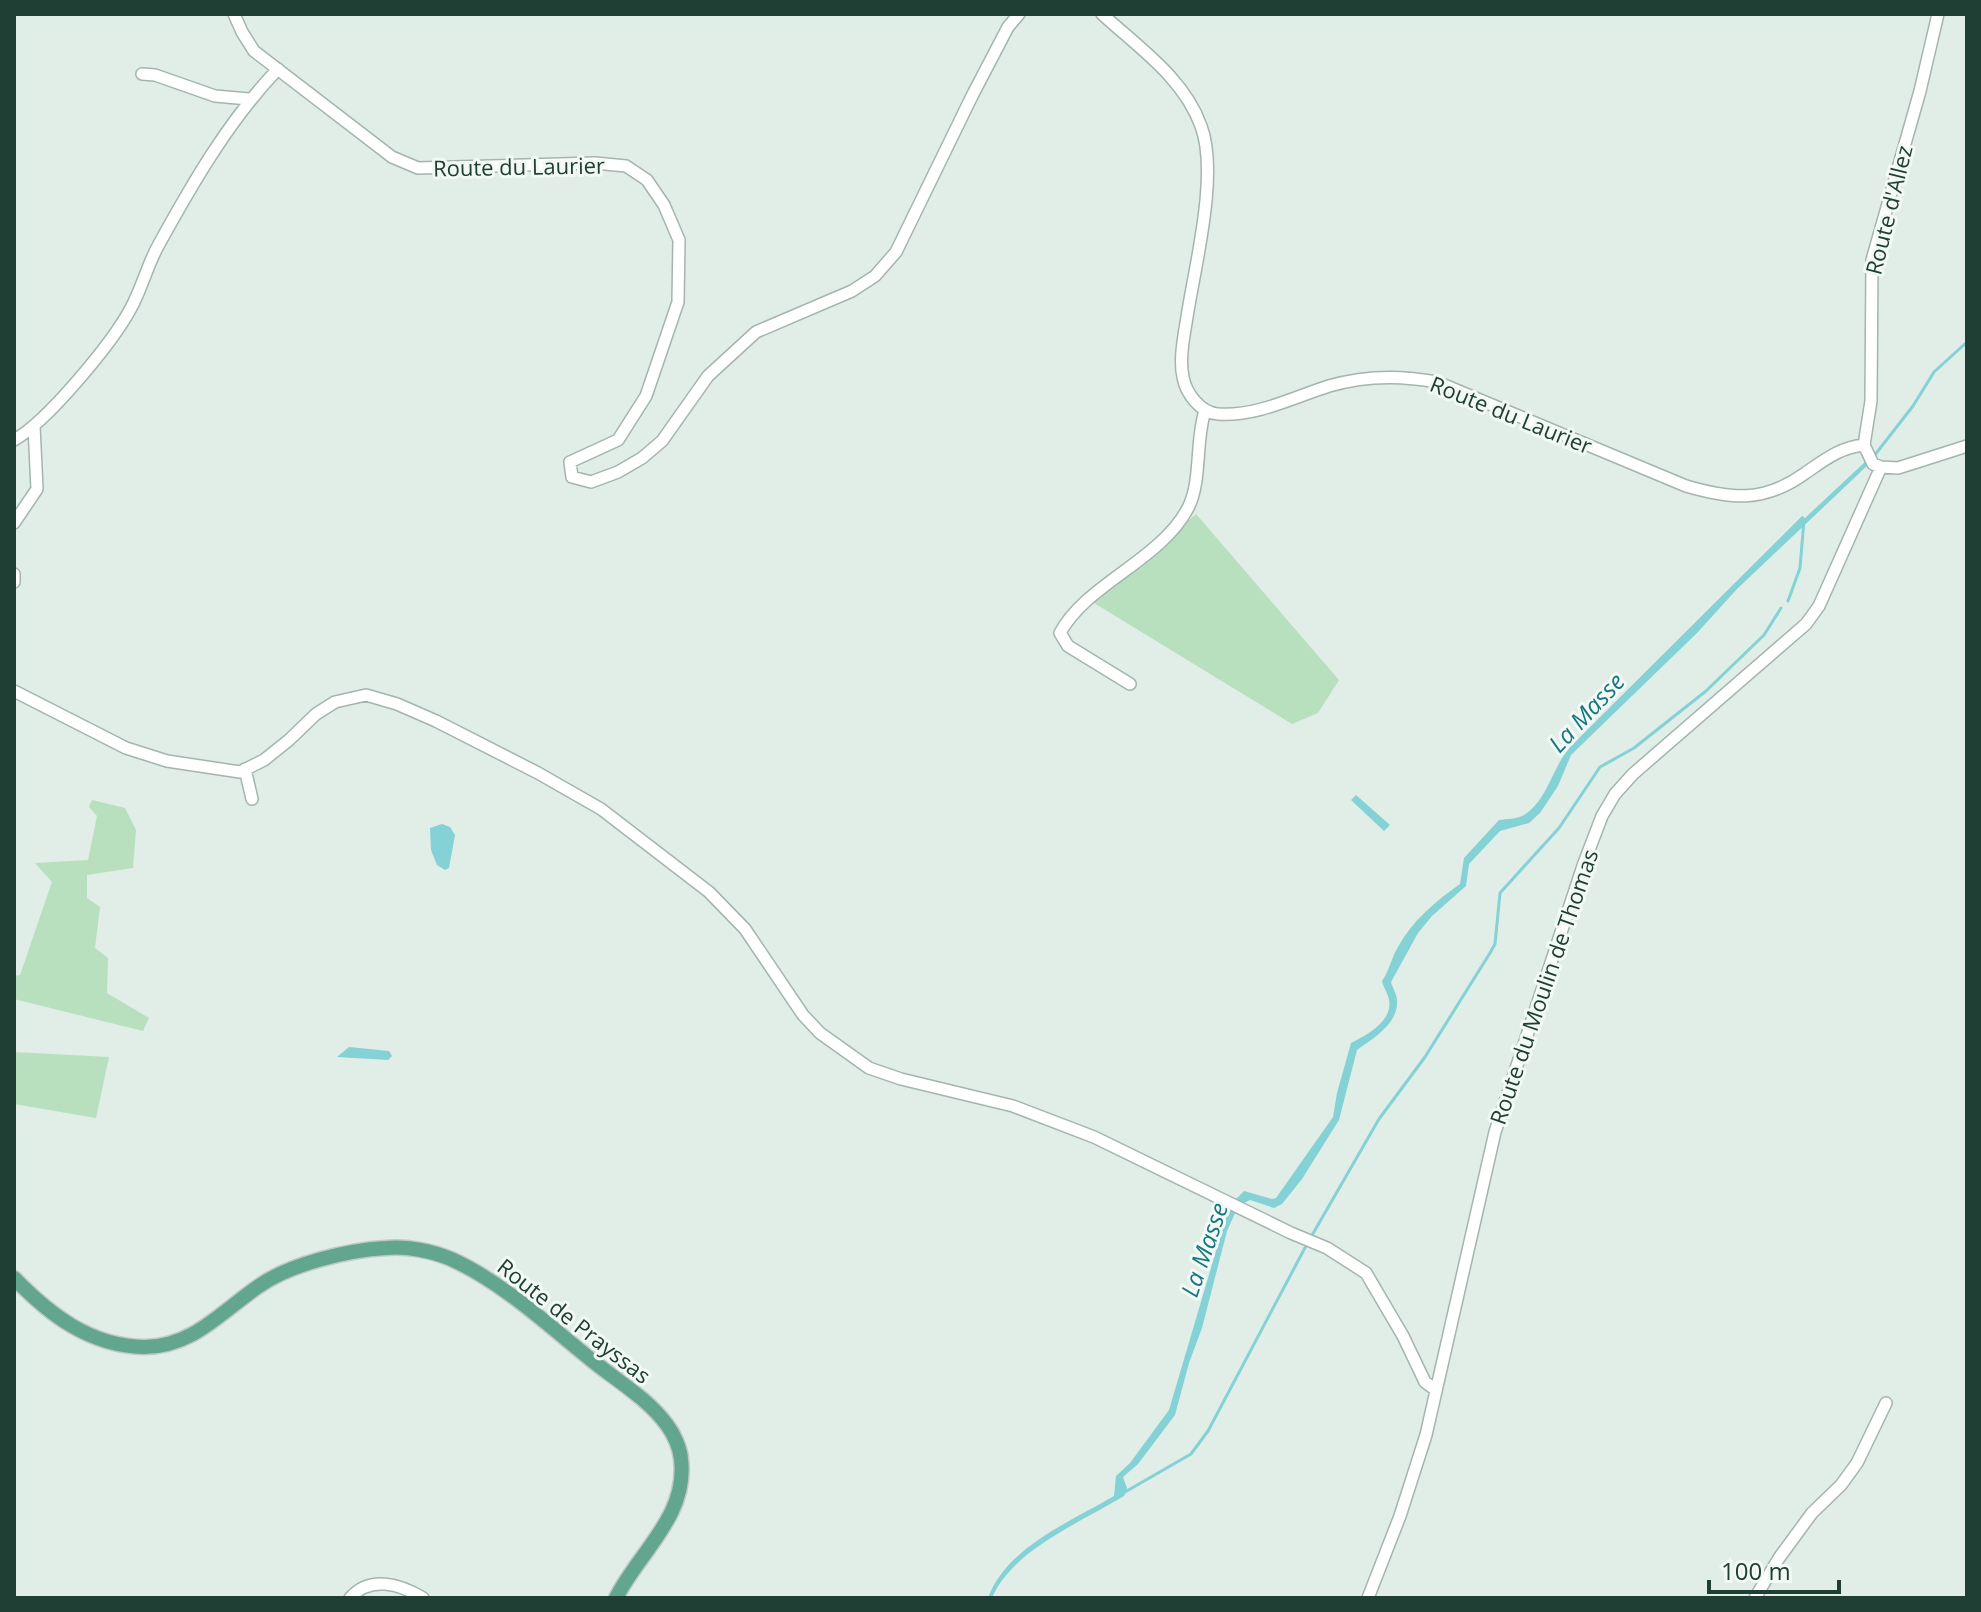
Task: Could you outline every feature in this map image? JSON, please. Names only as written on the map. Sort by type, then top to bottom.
[{"type":"main road","name":"Route de Prayssas","points":[[14,1278],[41,1306],[77,1330],[109,1342],[146,1347],[180,1341],[209,1327],[260,1285],[292,1268],[386,1248],[415,1249],[451,1259],[503,1289],[639,1397],[667,1425],[675,1441],[681,1456],[682,1479],[676,1503],[665,1527],[632,1569],[616,1598]]},
{"type":"street","name":"Route du Laurier","points":[[234,14],[254,51],[392,157],[418,168],[595,163],[626,166],[647,180],[664,205],[679,240],[678,302],[646,396],[633,420],[618,440],[570,462],[572,477],[591,482],[618,472],[662,441],[708,376],[756,332],[840,297],[875,276],[896,252],[972,96],[1008,27],[1019,14]]},
{"type":"street","points":[[1102,14],[1176,82],[1189,100],[1209,154],[1207,191],[1183,347],[1183,377],[1192,398],[1205,411],[1199,432],[1194,493],[1182,519],[1157,545],[1084,605],[1060,633],[1068,646],[1130,684]]},
{"type":"street","name":"Route d'Allez","points":[[1872,458],[1872,260],[1920,91],[1938,14]]},
{"type":"street","points":[[14,440],[34,426],[102,351],[123,322],[157,249],[189,194],[249,99],[278,69]]},
{"type":"street","points":[[142,74],[155,75],[215,96],[249,99]]},
{"type":"street","name":"Route du Laurier","points":[[1205,411],[1218,414],[1267,408],[1331,385],[1371,377],[1405,376],[1437,382],[1686,486],[1722,497],[1753,496],[1774,491],[1846,448],[1898,468],[1967,446]]},
{"type":"street","points":[[14,523],[37,489],[34,426]]},
{"type":"street","name":"Route du Moulin de Thomas","points":[[1368,1598],[1426,1435],[1495,1132],[1602,816],[1615,794],[1633,774],[1806,624],[1819,606],[1872,458]]},
{"type":"street","points":[[14,574],[14,582]]},
{"type":"street","points":[[14,691],[126,748],[167,761],[227,770],[245,769],[264,760],[316,714],[335,702],[366,695],[423,715],[538,773],[601,809],[709,892],[745,929],[803,1015],[820,1033],[869,1068],[901,1079],[1013,1106],[1094,1137],[1327,1248],[1366,1273],[1403,1336],[1425,1382],[1436,1390]]},
{"type":"street","points":[[245,769],[252,799]]},
{"type":"street","points":[[1757,1598],[1779,1558],[1812,1513],[1841,1485],[1857,1463],[1886,1403]]},
{"type":"street","points":[[350,1598],[358,1589],[379,1583],[403,1587],[423,1598]]},
{"type":"green space","points":[[1196,514],[1339,680],[1318,713],[1292,724],[1094,603]]},
{"type":"green space","points":[[92,800],[125,808],[136,830],[133,868],[87,875],[87,898],[100,907],[95,948],[108,958],[107,993],[149,1018],[143,1031],[14,999],[14,976],[20,975],[52,882],[35,863],[88,860],[97,816],[89,807]]},
{"type":"green space","points":[[14,1052],[109,1057],[96,1118],[14,1104]]},
{"type":"water","points":[[1866,461],[1869,464],[1737,589],[1697,633],[1571,755],[1558,786],[1540,813],[1529,823],[1500,831],[1469,864],[1466,886],[1418,933],[1391,982],[1397,1000],[1394,1016],[1384,1030],[1357,1050],[1339,1120],[1302,1179],[1282,1204],[1274,1208],[1250,1200],[1242,1204],[1235,1200],[1244,1191],[1276,1198],[1333,1117],[1351,1043],[1378,1026],[1387,1014],[1389,1000],[1382,981],[1396,951],[1417,920],[1460,884],[1464,858],[1499,820],[1519,817],[1532,809],[1571,746],[1802,516],[1805,518]]},
{"type":"water","points":[[1356,795],[1390,825],[1384,831],[1351,800]]},
{"type":"water","points":[[442,824],[450,827],[455,835],[449,868],[445,870],[437,865],[431,850],[430,828]]},
{"type":"water","points":[[349,1047],[389,1051],[392,1056],[388,1060],[337,1057]]},
{"type":"water","points":[[1229,1207],[1236,1211],[1227,1231],[1175,1415],[1138,1464],[1123,1477],[1127,1488],[1124,1496],[1031,1552],[1001,1581],[992,1598],[988,1598],[997,1580],[1025,1550],[1114,1496],[1116,1476],[1130,1463],[1169,1410]]},
{"type":"waterway","name":"La Masse","points":[[1874,456],[1913,406],[1934,372],[1967,342]]},
{"type":"waterway","name":"La Masse","points":[[1788,601],[1800,568],[1804,520]]},
{"type":"waterway","name":"La Masse","points":[[1311,1237],[1379,1119],[1425,1057],[1495,944],[1500,893],[1559,828],[1600,767],[1634,748],[1706,691],[1764,635],[1781,608]]},
{"type":"waterway","name":"La Masse","points":[[1125,1492],[1191,1454],[1208,1431],[1307,1244]]}]
